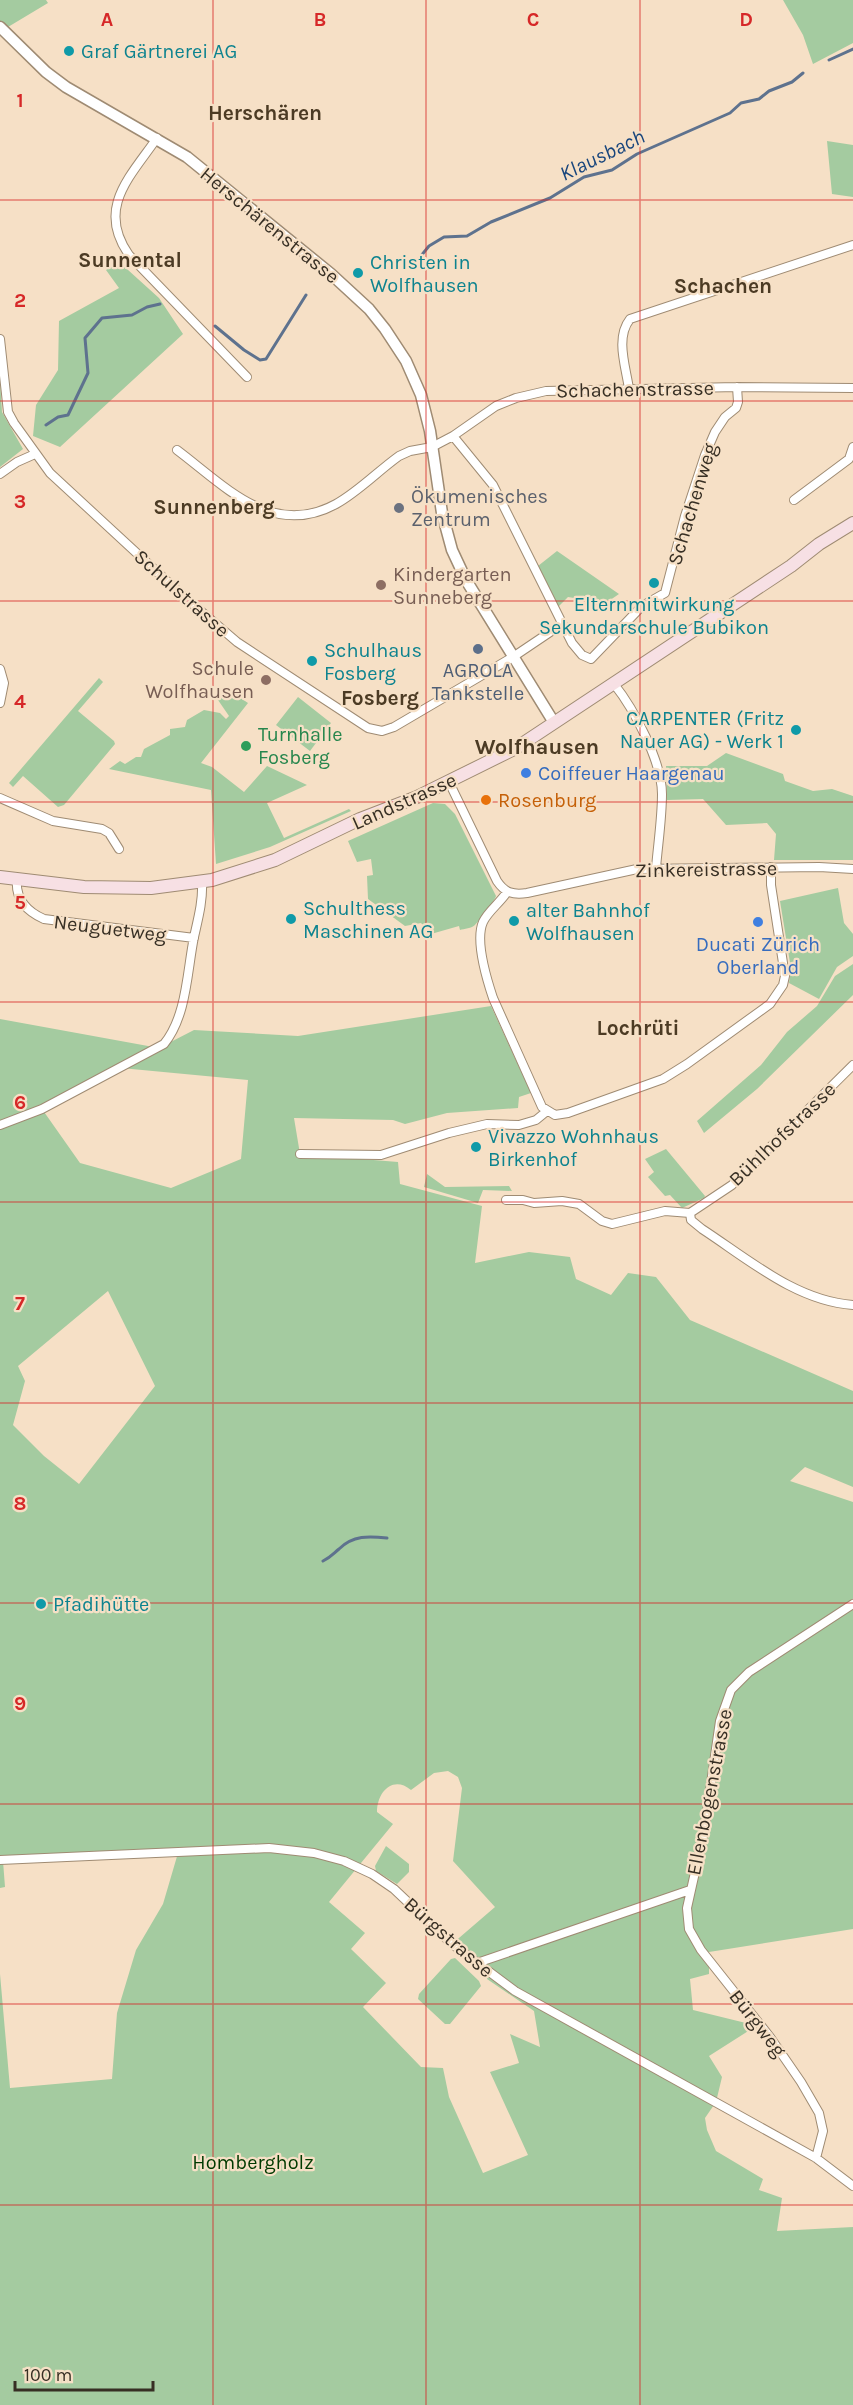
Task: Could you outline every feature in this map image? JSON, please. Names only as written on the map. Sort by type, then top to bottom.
[{"type":"main road","name":"Landstrasse","points":[[0,877],[84,888],[166,887],[202,882],[242,872],[275,860],[360,819],[449,782],[516,748],[553,721],[614,684],[853,523]]},
{"type":"street","name":"Herschärenstrasse","points":[[0,27],[46,72],[66,87],[187,157],[331,274],[369,309],[386,329],[406,361],[421,395],[442,513],[452,550],[466,580],[553,721]]},
{"type":"street","points":[[157,138],[121,191],[115,205],[115,227],[119,242],[247,377]]},
{"type":"street","points":[[629,389],[621,340],[623,328],[630,319],[853,245]]},
{"type":"street","name":"Schulstrasse","points":[[0,339],[8,412],[35,454],[64,486],[221,629],[275,668],[373,730],[382,731],[394,727],[513,657],[562,624]]},
{"type":"street","name":"Schachenstrasse","points":[[177,450],[253,506],[272,514],[297,516],[310,514],[336,504],[399,456],[410,451],[432,447],[453,436],[496,406],[516,398],[546,391],[737,387],[853,388]]},
{"type":"street","name":"Schachenweg","points":[[562,624],[572,644],[582,655],[591,659],[642,606],[665,593],[685,516],[705,455],[715,432],[725,417],[736,408],[737,387]]},
{"type":"street","points":[[453,436],[493,485],[562,624]]},
{"type":"street","points":[[794,500],[849,459],[853,447]]},
{"type":"street","points":[[0,474],[17,462],[35,454]]},
{"type":"street","points":[[0,669],[4,683],[0,702]]},
{"type":"street","points":[[614,684],[654,754],[660,776],[662,793],[656,868]]},
{"type":"street","points":[[449,782],[497,881],[507,892],[482,926],[480,938],[493,998],[538,1099],[547,1111],[555,1115],[568,1113],[663,1079],[770,1004],[783,985],[785,976],[771,885],[771,867]]},
{"type":"street","points":[[0,798],[53,821],[102,829],[109,833],[119,849]]},
{"type":"street","name":"Zinkereistrasse","points":[[507,892],[519,894],[615,873],[656,868],[853,869]]},
{"type":"street","name":"Neuguetweg","points":[[17,879],[17,893],[21,902],[44,919],[194,938]]},
{"type":"street","points":[[0,1125],[42,1109],[164,1044],[171,1035],[178,1015],[202,896],[202,882]]},
{"type":"street","name":"Bühlhofstrasse","points":[[690,1213],[732,1185],[853,1065]]},
{"type":"street","points":[[300,1154],[381,1155],[449,1133],[487,1124],[519,1125],[536,1120],[547,1111]]},
{"type":"street","points":[[506,1200],[523,1200],[534,1203],[562,1201],[579,1204],[594,1216],[612,1224],[665,1211],[690,1213],[691,1220],[702,1229],[784,1282],[811,1295],[853,1305]]},
{"type":"street","name":"Ellenbogenstrasse","points":[[477,1963],[690,1890],[704,1832],[718,1730],[731,1690],[749,1672],[853,1604]]},
{"type":"street","name":"Bürgstrasse","points":[[0,1860],[247,1849],[314,1853],[351,1864],[383,1881],[404,1897],[452,1944],[532,2002],[816,2158],[853,2187]]},
{"type":"street","name":"Bürgweg","points":[[690,1890],[687,1918],[695,1940],[782,2054],[819,2113],[823,2128],[816,2158]]},
{"type":"green space","points":[[0,0],[46,0],[48,3],[3,30],[0,27]]},
{"type":"green space","points":[[783,0],[853,0],[853,43],[813,64],[803,35]]},
{"type":"green space","points":[[827,141],[853,145],[853,197],[832,194]]},
{"type":"green space","points":[[117,260],[159,298],[183,334],[60,447],[33,436],[36,405],[58,370],[59,321],[119,288],[106,270]]},
{"type":"green space","points":[[0,380],[2,412],[23,449],[0,467]]},
{"type":"green space","points":[[557,551],[619,594],[600,607],[585,596],[580,599],[568,597],[558,607],[538,566]]},
{"type":"green space","points":[[99,678],[103,682],[78,711],[115,744],[64,805],[58,807],[23,776],[13,787],[9,783]]},
{"type":"green space","points":[[227,689],[248,703],[201,763],[212,767],[244,792],[267,766],[307,785],[267,803],[284,838],[349,809],[351,811],[270,847],[216,864],[211,790],[109,769],[120,761],[125,764],[136,757],[141,757],[144,749],[170,735],[170,729],[185,727],[187,720],[204,710],[220,713],[226,719],[229,716],[218,700]]},
{"type":"green space","points":[[298,697],[331,723],[310,751],[276,725]]},
{"type":"green space","points":[[726,753],[783,774],[785,781],[813,791],[832,789],[853,796],[853,860],[774,860],[776,834],[767,823],[726,825],[703,799],[667,800],[666,766],[707,766]]},
{"type":"green space","points":[[433,803],[445,804],[455,814],[496,896],[474,926],[460,930],[459,926],[431,934],[421,923],[405,926],[368,899],[367,876],[373,875],[371,859],[357,862],[348,841]]},
{"type":"green space","points":[[838,888],[844,923],[853,934],[853,956],[837,967],[819,999],[789,983],[791,969],[780,901]]},
{"type":"green space","points":[[853,964],[853,995],[757,1089],[704,1133],[697,1121],[761,1065],[787,1032],[817,1006],[835,976]]},
{"type":"green space","name":"Hombergholz","points":[[491,1006],[531,1093],[519,1097],[518,1108],[447,1113],[405,1124],[393,1120],[294,1118],[300,1154],[398,1162],[400,1184],[482,1206],[475,1263],[529,1252],[570,1257],[576,1279],[611,1295],[628,1273],[656,1277],[690,1320],[853,1391],[853,1487],[805,1467],[790,1481],[853,1502],[853,1929],[709,1952],[709,1974],[690,1979],[693,2010],[750,2024],[753,2028],[709,2056],[722,2077],[716,2102],[705,2118],[707,2130],[716,2151],[763,2179],[759,2190],[782,2198],[777,2231],[853,2227],[853,2405],[0,2405],[0,1974],[10,2088],[112,2079],[117,2013],[136,1950],[163,1904],[178,1853],[3,1861],[5,1887],[0,1888],[0,1019],[159,1048],[194,1030],[298,1036]],"holes":[[[121,1068],[248,1080],[241,1159],[171,1188],[80,1163],[42,1109]],[[108,1291],[155,1386],[79,1484],[44,1456],[13,1425],[25,1381],[18,1366]],[[448,1771],[458,1777],[462,1788],[453,1861],[495,1907],[452,1944],[487,1971],[487,1979],[534,2011],[540,2047],[510,2034],[519,2063],[490,2072],[528,2155],[483,2173],[449,2097],[443,2068],[421,2067],[363,2007],[386,1983],[351,1949],[365,1933],[329,1902],[393,1824],[377,1812],[383,1792],[392,1785],[398,1784],[411,1790],[434,1773]]]},
{"type":"green space","points":[[666,1149],[705,1196],[704,1198],[682,1208],[670,1195],[665,1196],[648,1177],[654,1172],[645,1159]]},
{"type":"green space","points":[[427,1174],[445,1187],[509,1186],[512,1191],[483,1190],[478,1203],[424,1187]]},
{"type":"green space","points":[[386,1846],[409,1864],[409,1872],[397,1884],[376,1871],[375,1866]]},
{"type":"green space","points":[[455,1958],[479,1981],[481,1986],[450,2024],[445,2024],[418,1999],[419,1994],[451,1959]]},
{"type":"waterway","name":"Klausbach","points":[[829,60],[853,49]]},
{"type":"waterway","name":"Klausbach","points":[[416,262],[429,246],[444,237],[467,236],[491,222],[550,198],[584,177],[612,170],[637,154],[730,113],[741,103],[759,99],[769,91],[792,82],[803,73]]},
{"type":"waterway","points":[[215,326],[244,350],[260,360],[266,359],[306,295]]},
{"type":"waterway","points":[[46,425],[58,417],[68,415],[88,373],[85,338],[102,318],[132,315],[147,307],[160,304]]},
{"type":"waterway","points":[[323,1561],[350,1541],[368,1537],[387,1538]]},
{"type":"place","name":"Graf Gärtnerei AG","points":[[69,51]]},
{"type":"place","name":"Christen in Wolfhausen","points":[[358,273]]},
{"type":"place","name":"Ökumenisches Zentrum","points":[[399,508]]},
{"type":"place","name":"Elternmitwirkung Sekundarschule Bubikon","points":[[654,583]]},
{"type":"place","name":"Kindergarten Sunneberg","points":[[381,585]]},
{"type":"place","name":"AGROLA Tankstelle","points":[[478,649]]},
{"type":"place","name":"Schulhaus Fosberg","points":[[312,661]]},
{"type":"place","name":"Schule Wolfhausen","points":[[266,680]]},
{"type":"place","name":"CARPENTER (Fritz Nauer AG) - Werk 1","points":[[796,730]]},
{"type":"place","name":"Turnhalle Fosberg","points":[[246,746]]},
{"type":"place","name":"Coiffeuer Haargenau","points":[[526,773]]},
{"type":"place","name":"Rosenburg","points":[[486,800]]},
{"type":"place","name":"Schulthess Maschinen AG","points":[[291,919]]},
{"type":"place","name":"alter Bahnhof Wolfhausen","points":[[514,921]]},
{"type":"place","name":"Ducati Zürich Oberland","points":[[758,922]]},
{"type":"place","name":"Vivazzo Wohnhaus Birkenhof","points":[[476,1147]]},
{"type":"place","name":"Pfadihütte","points":[[41,1604]]},
{"type":"district","name":"Herschären","points":[[265,113]]},
{"type":"district","name":"Sunnental","points":[[130,260]]},
{"type":"district","name":"Schachen","points":[[723,286]]},
{"type":"district","name":"Sunnenberg","points":[[214,507]]},
{"type":"district","name":"Fosberg","points":[[380,698]]},
{"type":"district","name":"Wolfhausen","points":[[537,746]]},
{"type":"district","name":"Lochrüti","points":[[638,1028]]}]
